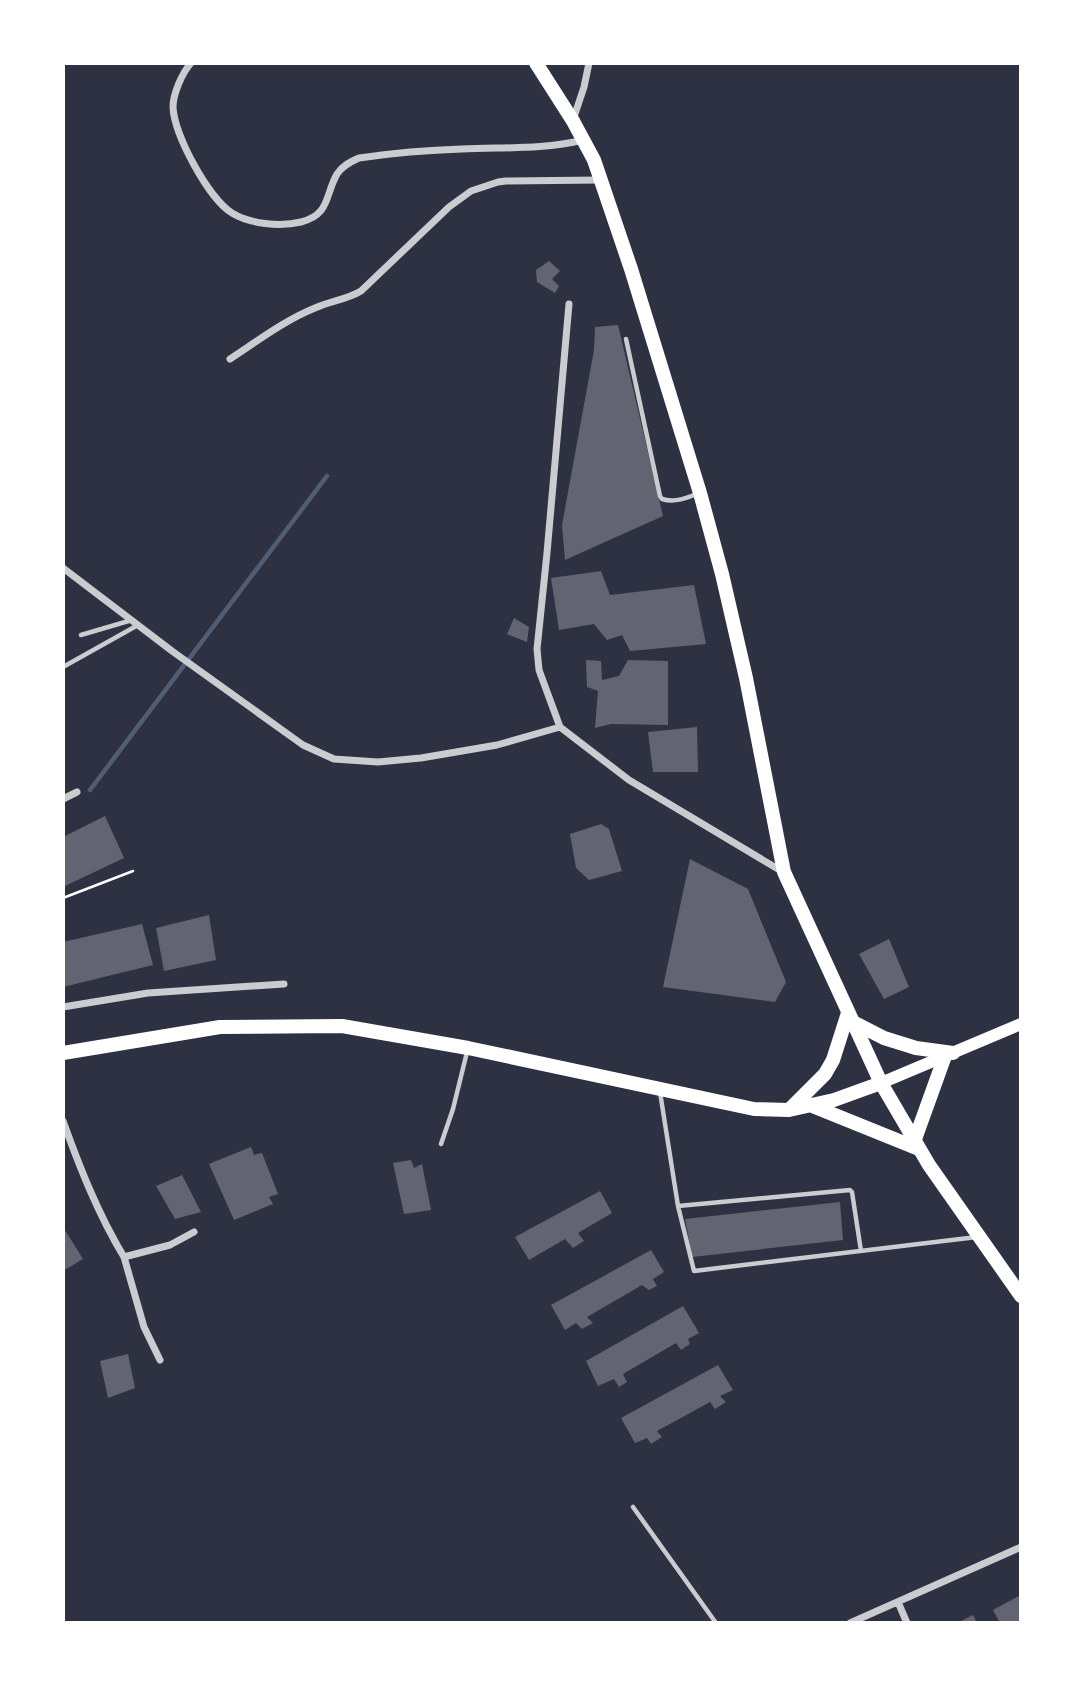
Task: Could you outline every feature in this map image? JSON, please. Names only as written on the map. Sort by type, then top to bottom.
[{"type":"main road","points":[[536,63],[594,160],[631,269],[700,493],[741,656],[784,872],[881,1083],[916,1145],[1021,1296]]},
{"type":"main road","points":[[849,1017],[884,1038],[949,1055]]},
{"type":"main road","points":[[789,1110],[825,1074],[849,1017]]},
{"type":"main road","points":[[63,1053],[220,1027],[342,1026],[468,1048],[754,1109],[789,1110],[834,1100],[881,1083],[1021,1024]]},
{"type":"main road","points":[[916,1145],[949,1055]]},
{"type":"main road","points":[[810,1105],[916,1145]]},
{"type":"street","points":[[191,63],[187,66],[173,104],[174,121],[198,170],[221,205],[248,220],[285,224],[314,217],[325,207],[337,174],[347,163],[359,158],[463,149],[525,148],[583,140]]},
{"type":"street","points":[[573,121],[589,63]]},
{"type":"street","points":[[230,359],[314,308],[350,298],[361,291],[449,207],[471,191],[498,182],[601,180]]},
{"type":"street","points":[[569,304],[537,649],[539,670],[560,727],[629,780],[784,872]]},
{"type":"street","points":[[64,570],[303,745],[334,759],[379,762],[421,758],[497,745],[560,727]]},
{"type":"street","points":[[63,799],[77,792]]},
{"type":"street","points":[[63,1007],[148,993],[284,984]]},
{"type":"street","points":[[63,1121],[109,1232],[124,1257],[144,1327],[160,1360]]},
{"type":"street","points":[[124,1257],[170,1245],[194,1232]]},
{"type":"street","points":[[850,1623],[1021,1547]]},
{"type":"street","points":[[898,1602],[907,1623]]},
{"type":"lane","points":[[626,339],[660,495],[668,501],[685,499],[700,493]]},
{"type":"lane","points":[[81,635],[136,622]]},
{"type":"lane","points":[[63,667],[136,622]]},
{"type":"lane","points":[[441,1144],[468,1048]]},
{"type":"lane","points":[[660,1090],[678,1206],[694,1271],[978,1237]]},
{"type":"lane","points":[[678,1206],[850,1190],[862,1251]]},
{"type":"lane","points":[[634,1507],[716,1623]]},
{"type":"path","points":[[63,898],[133,871]]},
{"type":"building","points":[[549,261],[560,271],[552,279],[559,286],[555,293],[537,282],[536,270]]},
{"type":"building","points":[[618,325],[663,516],[565,560],[562,525],[594,350],[595,327]]},
{"type":"building","points":[[601,571],[610,595],[694,585],[706,644],[630,651],[622,635],[607,640],[594,624],[559,630],[551,578]]},
{"type":"building","points":[[514,618],[529,627],[527,642],[507,634]]},
{"type":"building","points":[[586,660],[601,661],[602,680],[619,676],[628,660],[668,661],[668,725],[611,724],[595,728],[598,691],[587,687]]},
{"type":"building","points":[[697,727],[698,772],[653,772],[648,732]]},
{"type":"building","points":[[105,816],[124,858],[63,887],[63,837]]},
{"type":"building","points":[[601,824],[609,829],[622,871],[589,880],[576,868],[570,834]]},
{"type":"building","points":[[690,859],[748,889],[786,982],[775,1002],[663,987]]},
{"type":"building","points":[[209,915],[216,960],[164,971],[156,928]]},
{"type":"building","points":[[142,924],[153,965],[63,987],[63,942]]},
{"type":"building","points":[[889,939],[909,987],[884,999],[859,954]]},
{"type":"building","points":[[251,1147],[254,1155],[262,1153],[278,1194],[269,1197],[273,1204],[234,1220],[209,1164]]},
{"type":"building","points":[[411,1160],[414,1168],[422,1164],[431,1210],[404,1214],[393,1163]]},
{"type":"building","points":[[182,1175],[201,1212],[175,1219],[156,1186]]},
{"type":"building","points":[[600,1191],[612,1213],[578,1233],[584,1241],[573,1248],[565,1239],[529,1260],[515,1237]]},
{"type":"building","points":[[840,1202],[843,1240],[692,1257],[685,1219]]},
{"type":"building","points":[[63,1227],[83,1259],[63,1271]]},
{"type":"building","points":[[651,1250],[664,1272],[653,1279],[657,1286],[649,1290],[642,1285],[587,1317],[593,1323],[582,1329],[576,1323],[565,1330],[551,1305]]},
{"type":"building","points":[[683,1306],[699,1333],[688,1339],[690,1344],[681,1350],[676,1343],[623,1374],[627,1382],[619,1387],[614,1379],[598,1386],[586,1361]]},
{"type":"building","points":[[128,1354],[135,1388],[108,1398],[100,1361]]},
{"type":"building","points":[[718,1365],[733,1390],[720,1396],[726,1402],[715,1409],[710,1402],[657,1431],[662,1437],[651,1444],[647,1438],[635,1443],[621,1418]]},
{"type":"building","points":[[1021,1595],[1021,1623],[1000,1623],[993,1610]]},
{"type":"building","points":[[973,1615],[977,1623],[957,1623]]},
{"type":"waterway","points":[[90,790],[327,476]]}]
